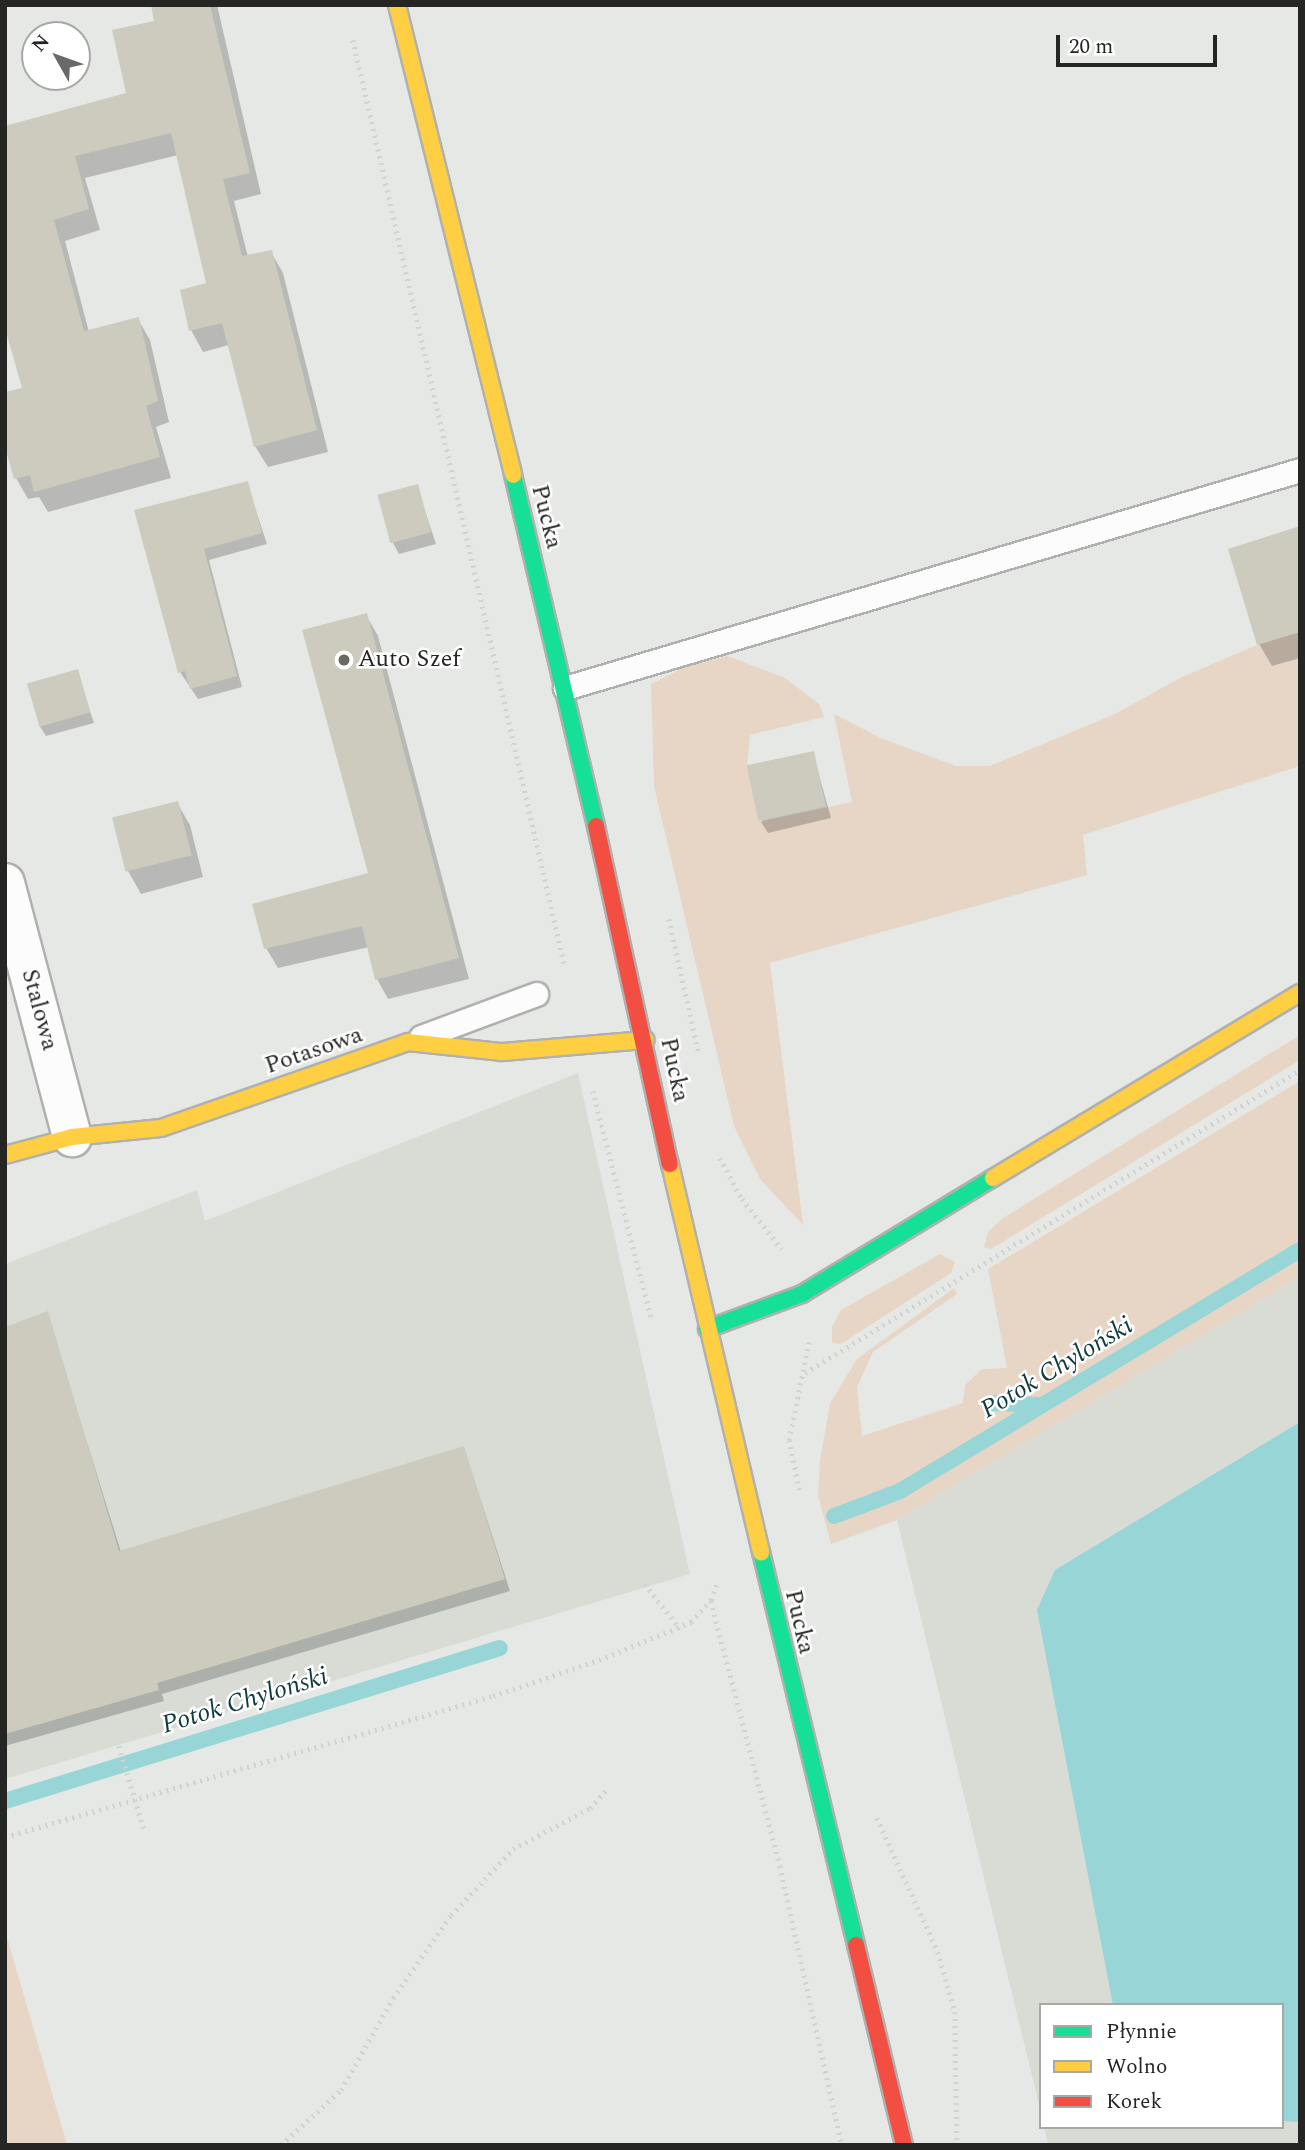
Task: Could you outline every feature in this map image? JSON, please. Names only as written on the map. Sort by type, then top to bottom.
[{"type":"street","name":"Pucka","points":[[397,5],[565,688],[707,1329],[904,2145]]},
{"type":"street","name":"Stalowa","points":[[5,883],[72,1137]]},
{"type":"street","points":[[707,1329],[802,1294],[1300,993]]},
{"type":"street","name":"Potasowa","points":[[5,1155],[72,1137],[160,1128],[408,1042],[502,1052],[645,1040]]},
{"type":"lane","points":[[565,688],[1300,470]]},
{"type":"lane","points":[[408,1042],[536,994]]},
{"type":"path","points":[[351,33],[567,975]]},
{"type":"path","points":[[665,907],[700,1062]]},
{"type":"path","points":[[582,1047],[653,1324]]},
{"type":"path","points":[[804,1374],[1300,1070]]},
{"type":"path","points":[[719,1156],[742,1199],[782,1250],[802,1294],[810,1345],[789,1440],[799,1494]]},
{"type":"path","points":[[645,1584],[680,1629]]},
{"type":"path","points":[[5,1837],[493,1696],[680,1629],[711,1600],[780,1866],[842,2145]]},
{"type":"path","points":[[118,1746],[144,1829]]},
{"type":"path","points":[[281,2145],[341,2090],[393,1998],[452,1915],[513,1849],[590,1808],[609,1787]]},
{"type":"path","points":[[876,1815],[938,1952],[955,2012],[957,2145]]},
{"type":"shaded area","points":[[1300,632],[1300,766],[1083,835],[1087,875],[770,963],[803,1225],[760,1179],[734,1126],[654,786],[651,684],[683,668],[728,656],[785,678],[819,704],[824,717],[750,735],[747,767],[760,822],[852,802],[834,714],[883,739],[956,766],[990,766],[1115,714],[1180,678],[1257,645]]},
{"type":"shaded area","points":[[1300,1035],[1300,1060],[991,1249],[984,1247],[988,1232],[1003,1218]]},
{"type":"shaded area","points":[[578,1073],[690,1574],[5,1779],[5,1264],[197,1190],[205,1221]]},
{"type":"shaded area","points":[[1300,1081],[1300,1277],[897,1520],[831,1544],[818,1495],[820,1460],[830,1403],[857,1359],[954,1288],[957,1294],[873,1352],[857,1387],[862,1436],[963,1403],[965,1385],[982,1369],[1007,1368],[988,1269]]},
{"type":"shaded area","points":[[940,1254],[955,1262],[951,1273],[841,1344],[832,1343],[832,1327],[841,1310]]},
{"type":"shaded area","points":[[1300,1277],[1300,2145],[1048,2145],[1044,2129],[1284,2129],[1284,2003],[1039,2003],[1039,2105],[897,1520]]},
{"type":"shaded area","points":[[5,1930],[67,2145],[5,2145]]},
{"type":"water","points":[[1300,1422],[1300,2122],[1284,2121],[1284,2003],[1113,2003],[1037,1610],[1055,1570]]},
{"type":"building","points":[[151,5],[210,5],[250,173],[223,179],[242,256],[272,250],[317,430],[254,447],[222,323],[189,331],[180,290],[206,283],[171,133],[75,156],[89,209],[54,220],[84,331],[139,317],[158,401],[146,406],[160,457],[34,492],[30,475],[14,479],[5,447],[5,392],[22,388],[5,328],[5,126],[126,93],[112,30],[154,21]]},
{"type":"building","points":[[248,481],[262,533],[204,549],[237,676],[190,689],[185,671],[178,673],[134,510]]},
{"type":"building","points":[[418,484],[431,532],[390,543],[377,495]]},
{"type":"building","points":[[1300,526],[1300,632],[1257,645],[1228,549]]},
{"type":"building","points":[[367,613],[459,958],[375,980],[362,926],[264,949],[252,904],[368,873],[302,630]]},
{"type":"building","points":[[78,669],[90,712],[39,727],[27,684]]},
{"type":"building","points":[[814,751],[826,807],[758,821],[747,765]]},
{"type":"building","points":[[178,801],[192,855],[126,872],[112,817]]},
{"type":"building","points":[[48,1311],[119,1551],[464,1446],[505,1579],[157,1683],[159,1690],[5,1734],[5,1327]]},
{"type":"waterway","name":"Potok Chyloński","points":[[834,1516],[900,1491],[1300,1250]]},
{"type":"waterway","points":[[993,1403],[1038,1405]]},
{"type":"waterway","name":"Potok Chyloński","points":[[5,1801],[500,1648]]},
{"type":"traffic: fast","points":[[513,475],[596,826]]},
{"type":"traffic: fast","points":[[707,1329],[802,1294],[993,1178]]},
{"type":"traffic: fast","points":[[761,1552],[856,1945]]},
{"type":"traffic: slow","points":[[397,5],[513,475]]},
{"type":"traffic: slow","points":[[993,1178],[1300,993]]},
{"type":"traffic: slow","points":[[5,1155],[72,1137],[161,1128],[408,1042],[502,1052],[645,1040]]},
{"type":"traffic: slow","points":[[670,1164],[761,1552]]},
{"type":"traffic: jam","points":[[596,826],[670,1164]]},
{"type":"traffic: jam","points":[[856,1945],[904,2145]]},
{"type":"place","name":"Auto Szef","points":[[344,660]]}]
